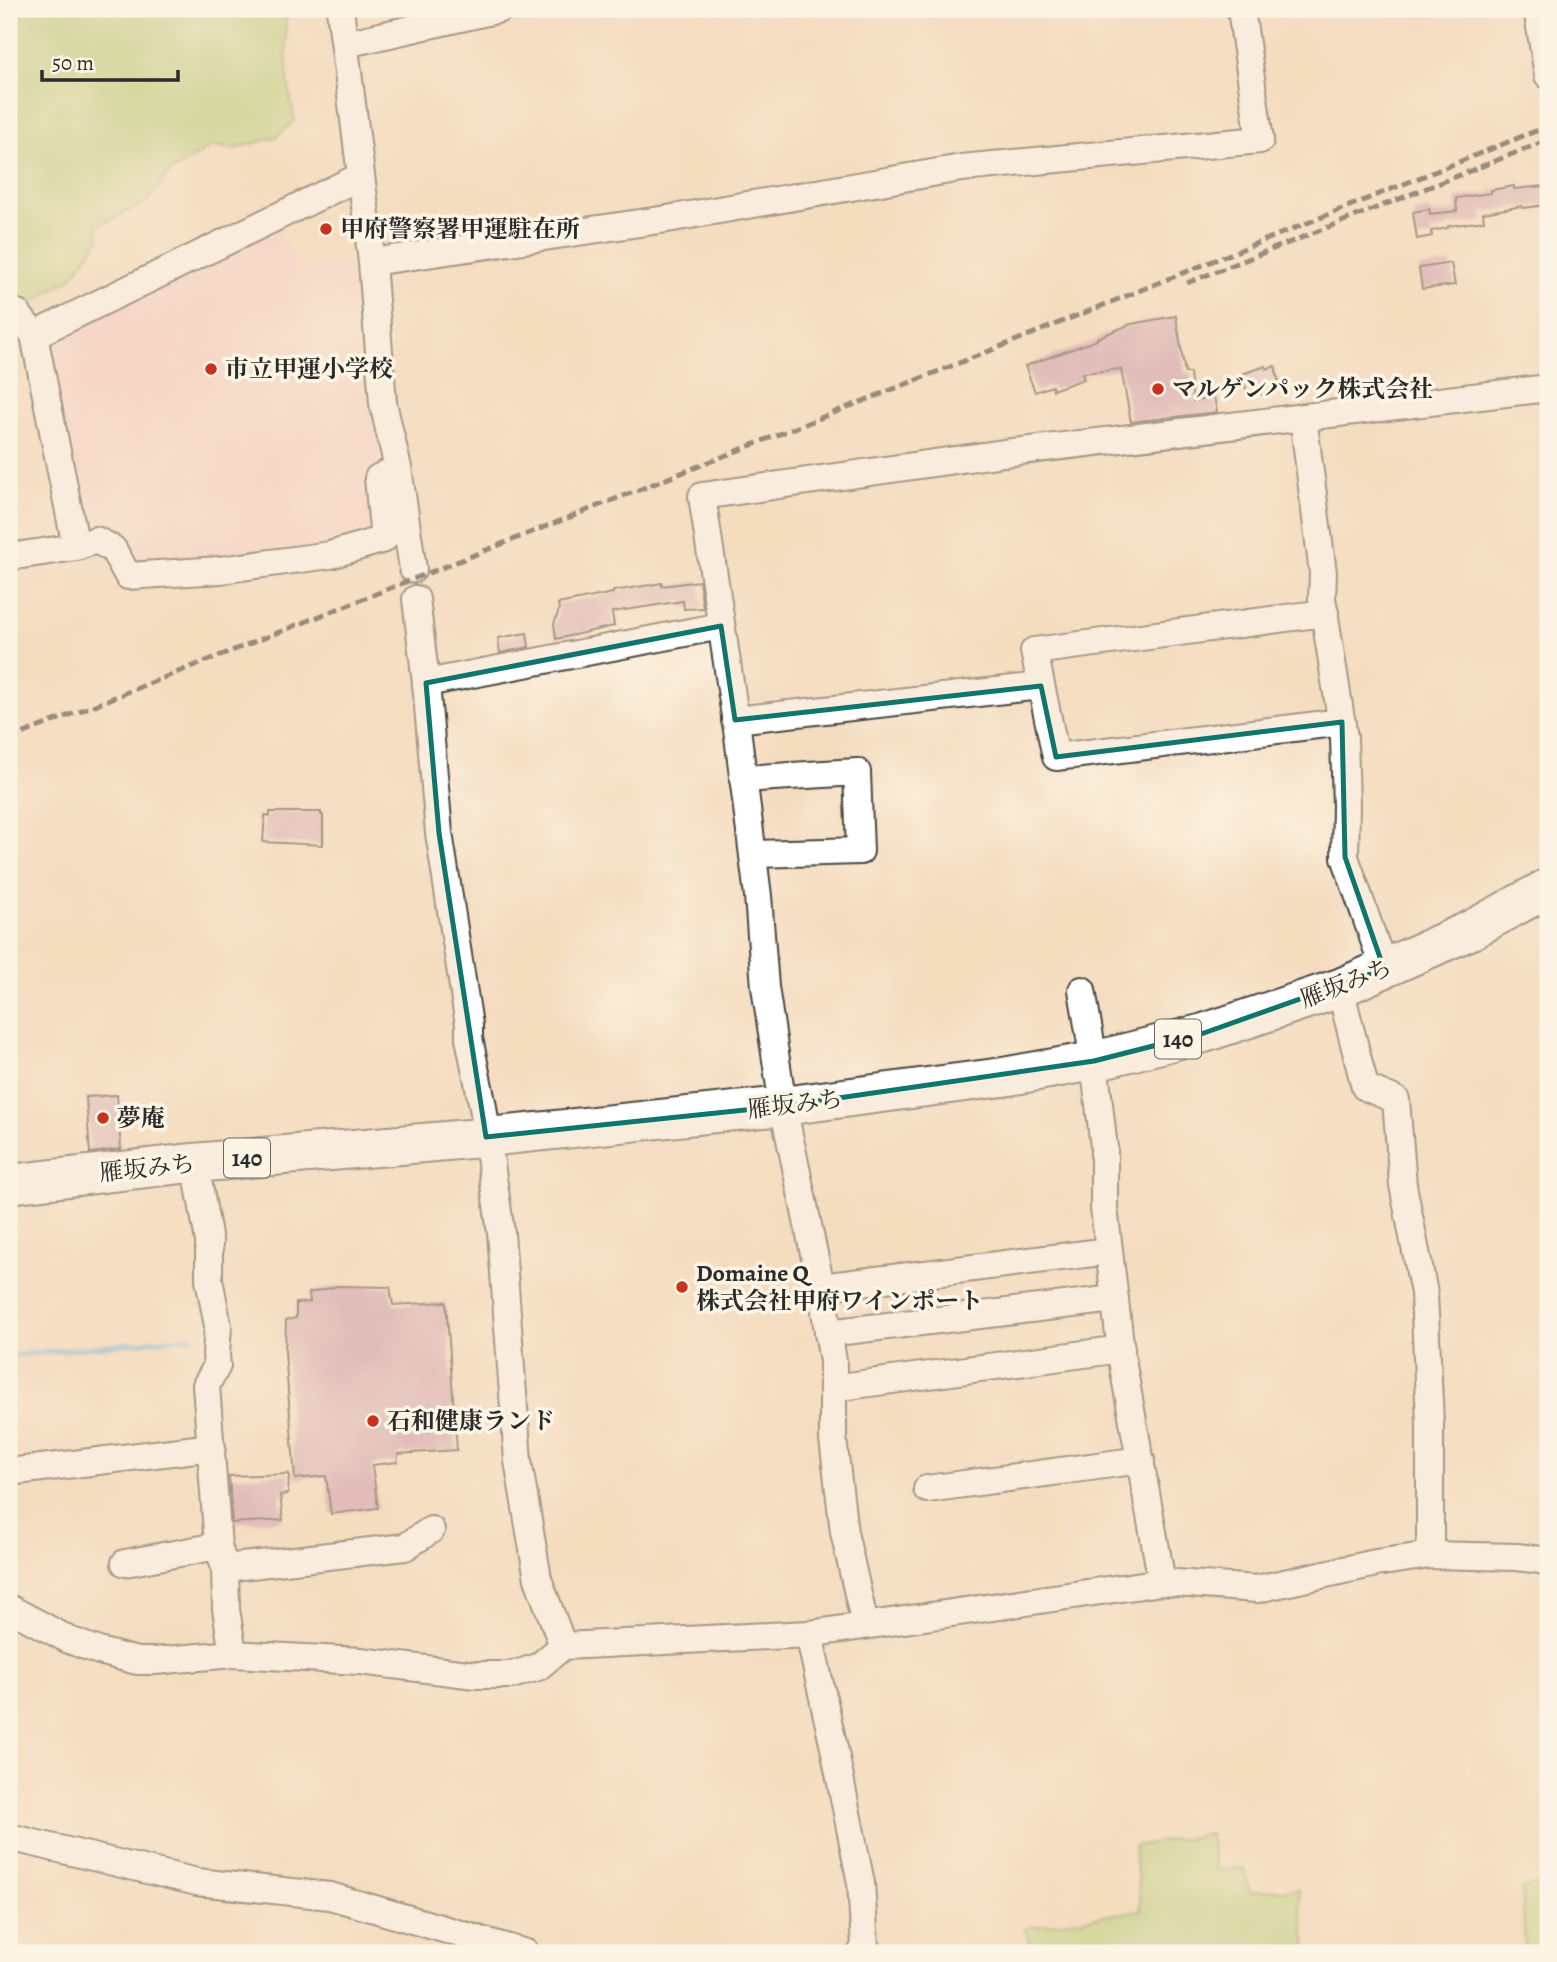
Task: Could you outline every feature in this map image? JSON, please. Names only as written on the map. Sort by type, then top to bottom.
[{"type":"highway","name":"雁坂みち","points":[[9,1184],[195,1163],[486,1137],[783,1106],[1003,1077],[1094,1061],[1204,1033],[1340,988],[1471,930],[1548,888]]},
{"type":"street","points":[[341,9],[372,262],[383,403],[398,468],[413,569]]},
{"type":"street","points":[[345,44],[500,9]]},
{"type":"street","points":[[372,262],[707,213],[961,168],[1260,140],[1241,9]]},
{"type":"street","points":[[1537,9],[1548,75]]},
{"type":"street","points":[[34,335],[360,176]]},
{"type":"street","points":[[9,313],[17,313],[34,335],[76,547]]},
{"type":"street","points":[[865,1625],[844,1532],[833,1439],[833,1361],[821,1287],[783,1106],[765,987],[758,896],[743,779],[702,496],[1004,453],[1548,388]]},
{"type":"street","points":[[1303,417],[1323,573],[1322,598],[1345,738],[1345,857],[1384,969]]},
{"type":"street","points":[[9,557],[76,547],[96,540],[113,549],[128,576],[220,570],[330,555],[384,539],[378,478],[398,468]]},
{"type":"street","points":[[416,599],[439,833],[501,1233],[518,1461],[538,1579],[563,1646]]},
{"type":"street","points":[[1325,613],[1034,651],[1056,757],[1342,722]]},
{"type":"street","points":[[426,683],[721,626]]},
{"type":"street","points":[[735,720],[1041,686]]},
{"type":"street","points":[[743,779],[857,772],[860,851],[752,855]]},
{"type":"street","points":[[1340,988],[1365,1087],[1396,1100],[1403,1185],[1424,1293],[1430,1423],[1430,1555]]},
{"type":"street","points":[[1082,990],[1104,1148],[1104,1208],[1121,1349],[1163,1581]]},
{"type":"street","points":[[195,1163],[209,1241],[209,1279],[218,1326],[217,1366],[206,1385],[226,1609],[233,1654]]},
{"type":"street","points":[[821,1287],[1109,1251]]},
{"type":"street","points":[[828,1333],[1115,1299]]},
{"type":"street","points":[[833,1388],[1121,1349]]},
{"type":"street","points":[[9,1472],[212,1447]]},
{"type":"street","points":[[927,1489],[1141,1460]]},
{"type":"street","points":[[125,1563],[405,1547],[431,1530]]},
{"type":"street","points":[[9,1608],[69,1640],[137,1661],[233,1654],[360,1661],[476,1675],[512,1675],[538,1667],[563,1646],[809,1634],[1163,1581],[1257,1589],[1376,1563],[1430,1555],[1517,1557],[1548,1561]]},
{"type":"street","points":[[809,1634],[861,1883],[865,1946],[861,1953]]},
{"type":"street","points":[[9,1837],[197,1882],[330,1896],[526,1953]]},
{"type":"highlighted area","points":[[721,626],[735,720],[1041,686],[1056,757],[1342,722],[1345,857],[1384,969],[1204,1033],[1094,1061],[783,1106],[486,1137],[439,833],[426,683]]},
{"type":"shaded area","name":"市立甲運小学校","points":[[273,219],[300,270],[372,262],[383,403],[384,539],[128,576],[113,549],[76,547],[34,335]]},
{"type":"green space","points":[[9,9],[286,9],[287,65],[295,120],[276,137],[233,149],[212,146],[169,173],[147,202],[97,226],[100,239],[72,277],[17,313],[9,313]]},
{"type":"green space","points":[[1210,1834],[1216,1870],[1244,1868],[1250,1892],[1298,1889],[1308,1953],[1032,1953],[1025,1928],[1141,1910],[1134,1846]]},
{"type":"green space","points":[[1548,1881],[1548,1953],[1525,1953],[1522,1889]]},
{"type":"building","points":[[1514,186],[1514,189],[1545,186],[1547,205],[1522,206],[1483,213],[1484,221],[1448,226],[1431,231],[1432,236],[1417,239],[1413,212],[1429,209],[1430,214],[1457,211],[1456,198],[1491,193],[1491,190]]},
{"type":"building","points":[[1451,263],[1455,285],[1422,289],[1419,268]]},
{"type":"building","name":"マルゲンパック株式会社","points":[[1176,316],[1185,373],[1190,373],[1193,401],[1214,397],[1217,412],[1131,422],[1121,369],[1082,373],[1084,379],[1053,390],[1052,386],[1035,392],[1025,366],[1097,340],[1131,324]]},
{"type":"building","points":[[1266,366],[1266,369],[1275,366],[1280,387],[1262,395],[1261,392],[1248,396],[1242,374]]},
{"type":"building","points":[[699,581],[703,608],[684,609],[683,601],[612,612],[614,626],[556,639],[554,624],[559,610],[558,604],[662,583],[662,586]]},
{"type":"building","points":[[527,633],[529,647],[500,653],[498,638]]},
{"type":"building","points":[[270,812],[321,812],[323,845],[263,842],[265,815],[270,816]]},
{"type":"building","points":[[117,1095],[121,1149],[90,1153],[86,1097]]},
{"type":"building","name":"石和健康ランド","points":[[338,1286],[390,1287],[393,1305],[446,1302],[457,1450],[398,1454],[397,1462],[372,1465],[378,1508],[331,1514],[326,1476],[295,1479],[285,1352],[286,1320],[296,1318],[296,1303],[310,1302],[309,1293]]},
{"type":"building","points":[[289,1474],[288,1494],[280,1495],[283,1520],[232,1523],[229,1476]]},
{"type":"waterway","points":[[9,1356],[191,1337]]},
{"type":"railway","points":[[9,739],[987,352],[1548,126]]},
{"type":"railway","points":[[1187,283],[1548,140]]},
{"type":"place","name":"甲府警察署甲運駐在所","points":[[326,229]]},
{"type":"place","name":"市立甲運小学校","points":[[211,369]]},
{"type":"place","name":"マルゲンパック株式会社","points":[[1158,389]]},
{"type":"place","name":"夢庵","points":[[103,1118]]},
{"type":"place","name":"Domaine Q 株式会社甲府ワインポート","points":[[682,1287]]},
{"type":"place","name":"石和健康ランド","points":[[373,1421]]}]
